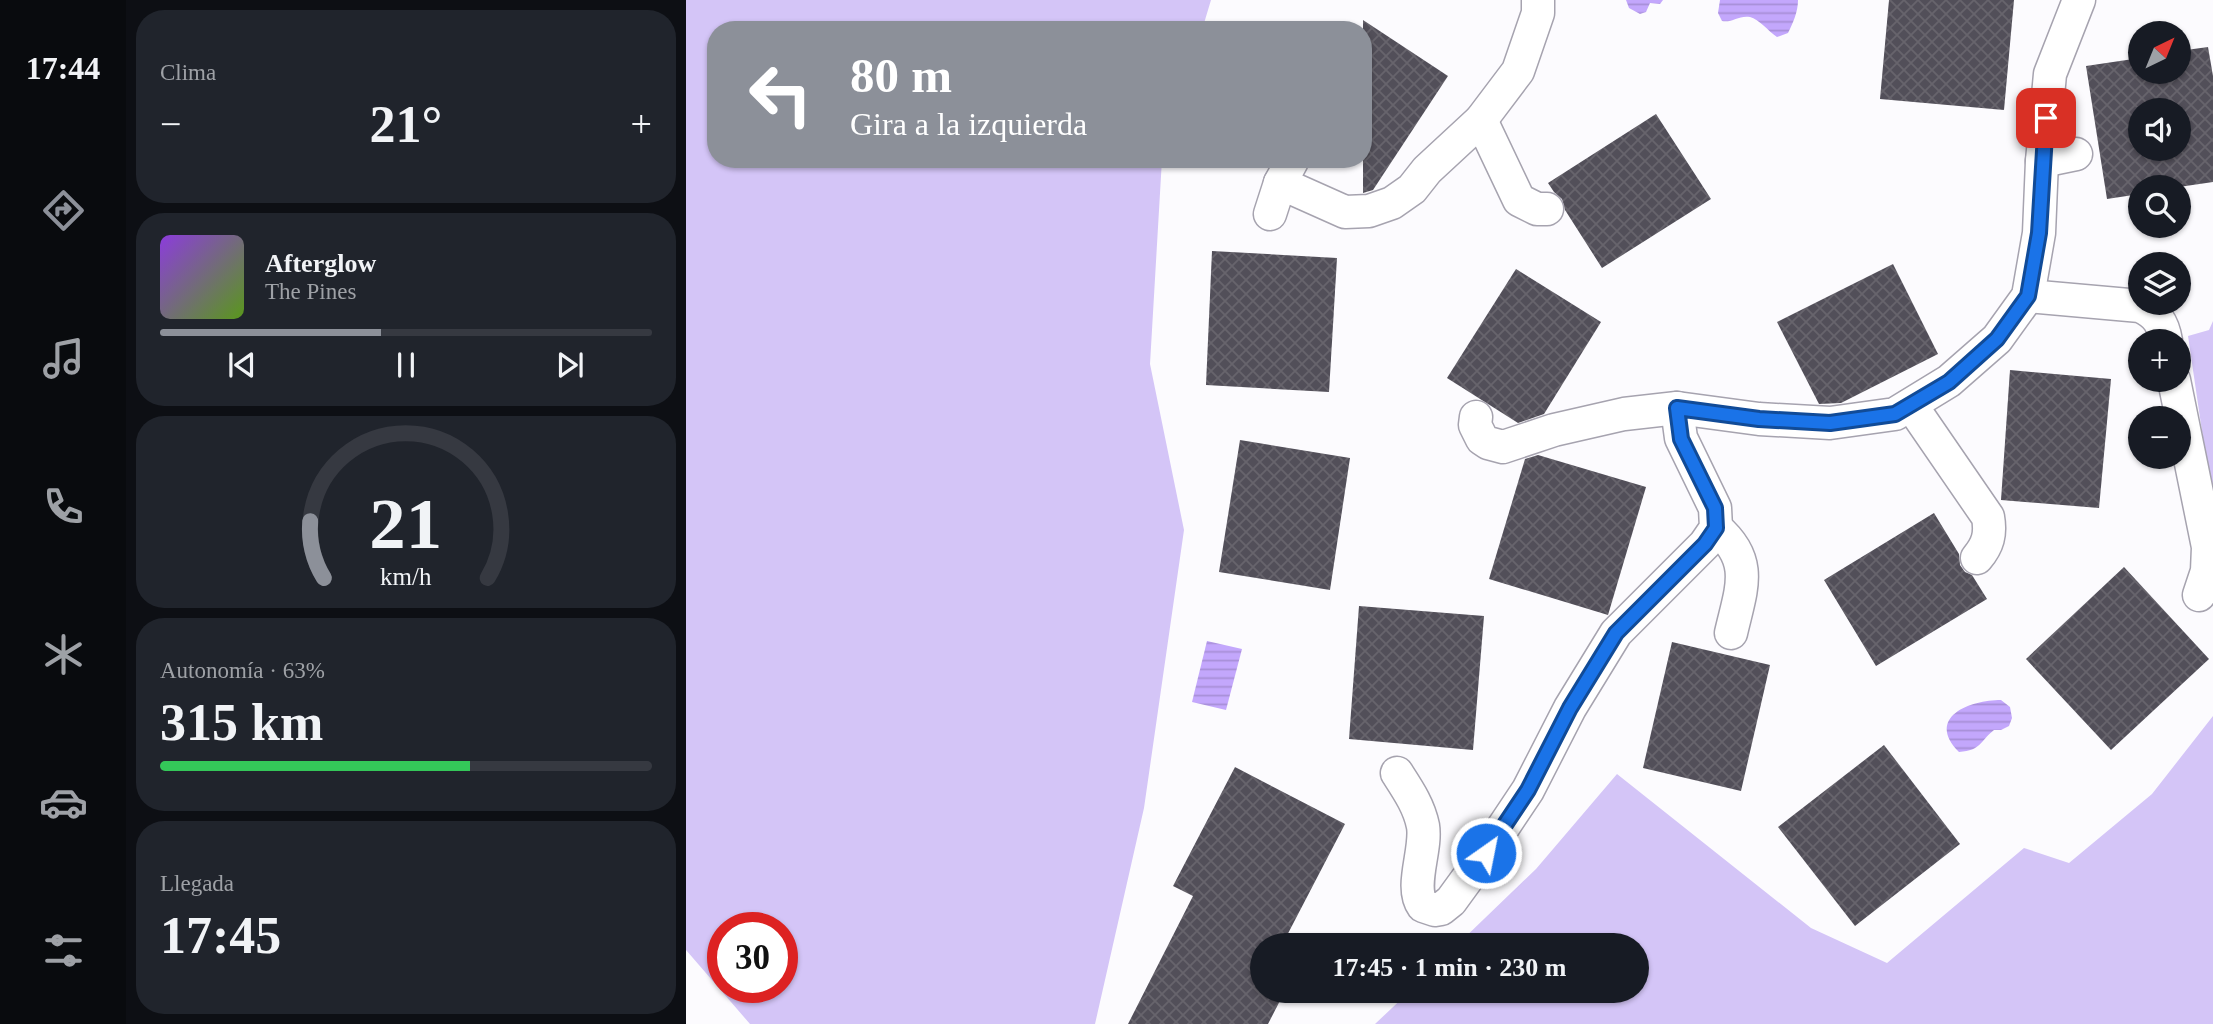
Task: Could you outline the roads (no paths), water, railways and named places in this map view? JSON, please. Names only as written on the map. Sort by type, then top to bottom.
[{"type":"street","points":[[1270,214],[1286,172],[1345,212],[1369,211],[1392,203],[1412,189],[1427,170],[1481,120],[1518,71],[1538,13],[1538,0]]},
{"type":"street","points":[[1476,417],[1475,425],[1482,439],[1503,446],[1623,414],[1677,408],[1759,419],[1830,423],[1895,414],[1949,382],[1997,339],[2028,296],[2039,233],[2050,74],[2079,0]]},
{"type":"street","points":[[1481,120],[1519,200],[1537,209],[1547,209]]},
{"type":"street","points":[[2042,161],[2076,154]]},
{"type":"street","points":[[2028,296],[2140,306],[2159,319],[2162,329]]},
{"type":"street","points":[[2176,392],[2208,547],[2207,571],[2199,595]]},
{"type":"street","points":[[1911,405],[1988,517],[1989,540],[1977,558]]},
{"type":"street","points":[[1397,773],[1414,799],[1423,828],[1417,895],[1423,906],[1441,909],[1451,901],[1528,790],[1570,708],[1616,633],[1705,544],[1716,528],[1715,508],[1681,439],[1677,408]]},
{"type":"street","points":[[1716,528],[1728,538],[1738,553],[1742,569],[1743,586],[1731,633]]}]
